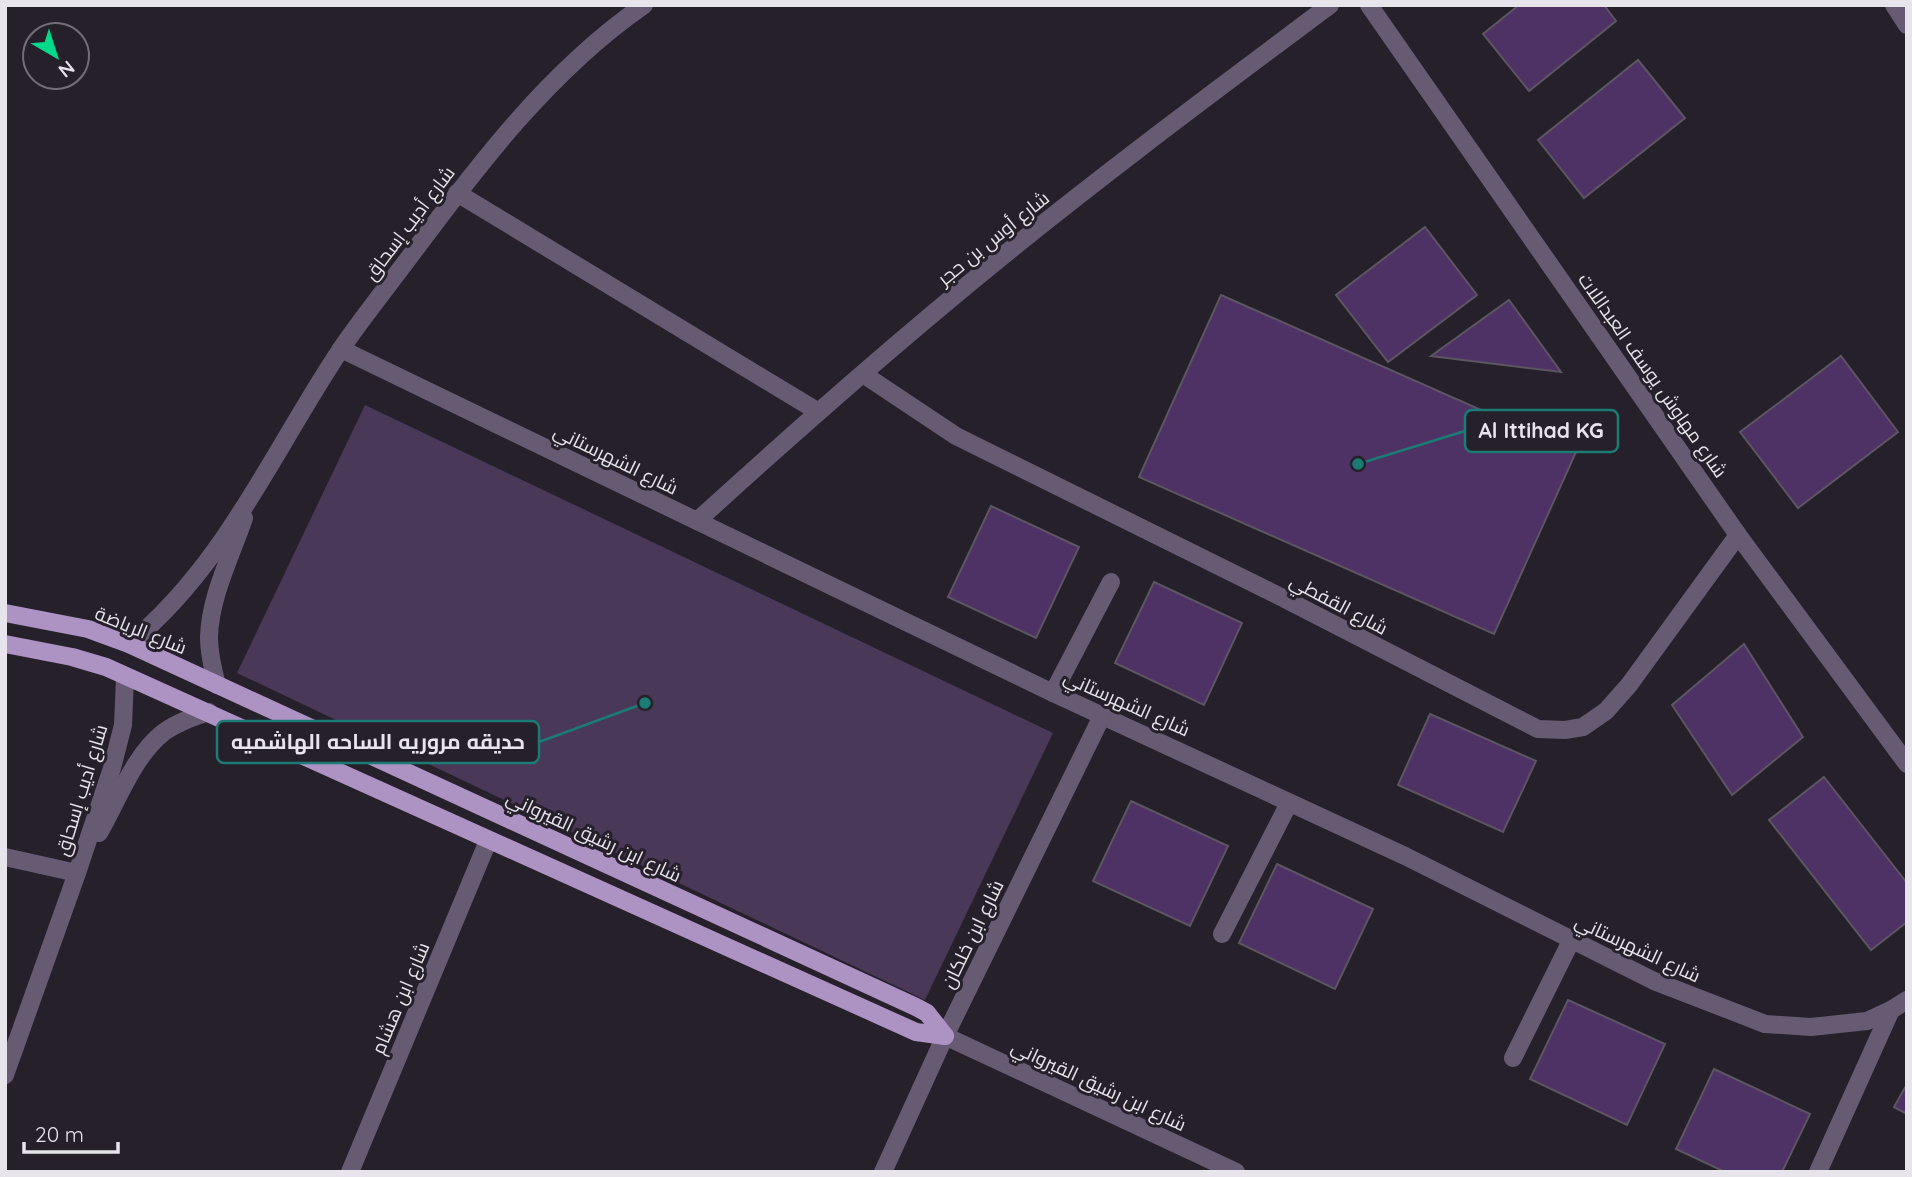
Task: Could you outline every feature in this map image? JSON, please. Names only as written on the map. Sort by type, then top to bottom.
[{"type":"main road","name":"شارع الرياضة","points":[[5,613],[88,629],[129,644],[217,685]]},
{"type":"main road","points":[[5,644],[106,667],[125,678],[209,712]]},
{"type":"main road","name":"شارع ابن رشيق القيرواني","points":[[217,685],[916,1007],[927,1013],[945,1035]]},
{"type":"main road","name":"شارع ابن رشيق القيرواني","points":[[209,712],[488,841],[916,1032],[945,1035]]},
{"type":"street","name":"شارع أديب إسحاق","points":[[129,644],[176,599],[249,502],[341,349],[457,193],[504,136],[621,11],[644,5]]},
{"type":"street","name":"شارع أوس بن حجر","points":[[697,521],[817,411],[976,277],[1101,178],[1330,5]]},
{"type":"street","name":"شارع مهاوش يوسف العبداللات","points":[[1369,5],[1738,535],[1907,764]]},
{"type":"street","points":[[1894,5],[1907,25]]},
{"type":"street","points":[[457,193],[817,411]]},
{"type":"street","name":"شارع الشهرستاني","points":[[341,349],[1102,716],[1211,764],[1405,856],[1654,981],[1765,1024],[1811,1027],[1867,1021],[1907,1000]]},
{"type":"street","name":"شارع القفطي","points":[[863,374],[956,436],[1279,596],[1538,729],[1564,730],[1583,727],[1606,712],[1629,685],[1738,535]]},
{"type":"street","name":"شارع أديب إسحاق","points":[[217,685],[211,657],[211,621],[249,502]]},
{"type":"street","points":[[1054,693],[1111,582]]},
{"type":"street","name":"شارع أديب إسحاق","points":[[5,1075],[78,873],[124,726],[125,678]]},
{"type":"street","name":"شارع أديب إسحاق","points":[[78,873],[140,759],[151,744],[165,731],[185,720],[209,712]]},
{"type":"street","name":"شارع ابن خلكان","points":[[883,1172],[945,1035],[1102,716]]},
{"type":"street","points":[[1222,934],[1289,803]]},
{"type":"street","name":"شارع ابن هشام","points":[[350,1172],[488,841]]},
{"type":"street","points":[[5,857],[78,873]]},
{"type":"street","points":[[1513,1058],[1571,941]]},
{"type":"street","points":[[1818,1172],[1892,1010]]},
{"type":"street","name":"شارع ابن رشيق القيرواني","points":[[945,1035],[1236,1172]]},
{"type":"shaded area","points":[[365,405],[1053,733],[925,1000],[237,673]]},
{"type":"building","points":[[1519,5],[1604,5],[1616,21],[1529,91],[1483,34]]},
{"type":"building","points":[[1638,60],[1685,118],[1584,198],[1538,140]]},
{"type":"building","points":[[1425,227],[1477,295],[1388,362],[1336,295]]},
{"type":"building","points":[[1221,295],[1576,452],[1494,634],[1139,477]]},
{"type":"building","points":[[1509,300],[1561,372],[1431,356]]},
{"type":"building","points":[[1841,356],[1898,432],[1798,508],[1740,432]]},
{"type":"building","points":[[991,506],[1079,547],[1036,638],[948,597]]},
{"type":"building","points":[[1154,582],[1242,623],[1204,705],[1115,663]]},
{"type":"building","points":[[1744,644],[1803,737],[1732,795],[1672,705]]},
{"type":"building","points":[[1430,714],[1536,761],[1503,832],[1398,785]]},
{"type":"building","points":[[1824,777],[1907,883],[1907,922],[1871,950],[1769,820]]},
{"type":"building","points":[[1131,801],[1228,846],[1190,926],[1093,881]]},
{"type":"building","points":[[1277,864],[1373,909],[1335,989],[1239,943]]},
{"type":"building","points":[[1568,1000],[1665,1044],[1627,1125],[1530,1079]]},
{"type":"building","points":[[1714,1069],[1810,1114],[1782,1172],[1725,1172],[1676,1149]]},
{"type":"building","points":[[1907,1084],[1907,1114],[1894,1107]]},
{"type":"place","name":"Al Ittihad KG","points":[[1358,464]]},
{"type":"place","name":"حديقه مروريه الساحه الهاشميه","points":[[645,703]]}]
